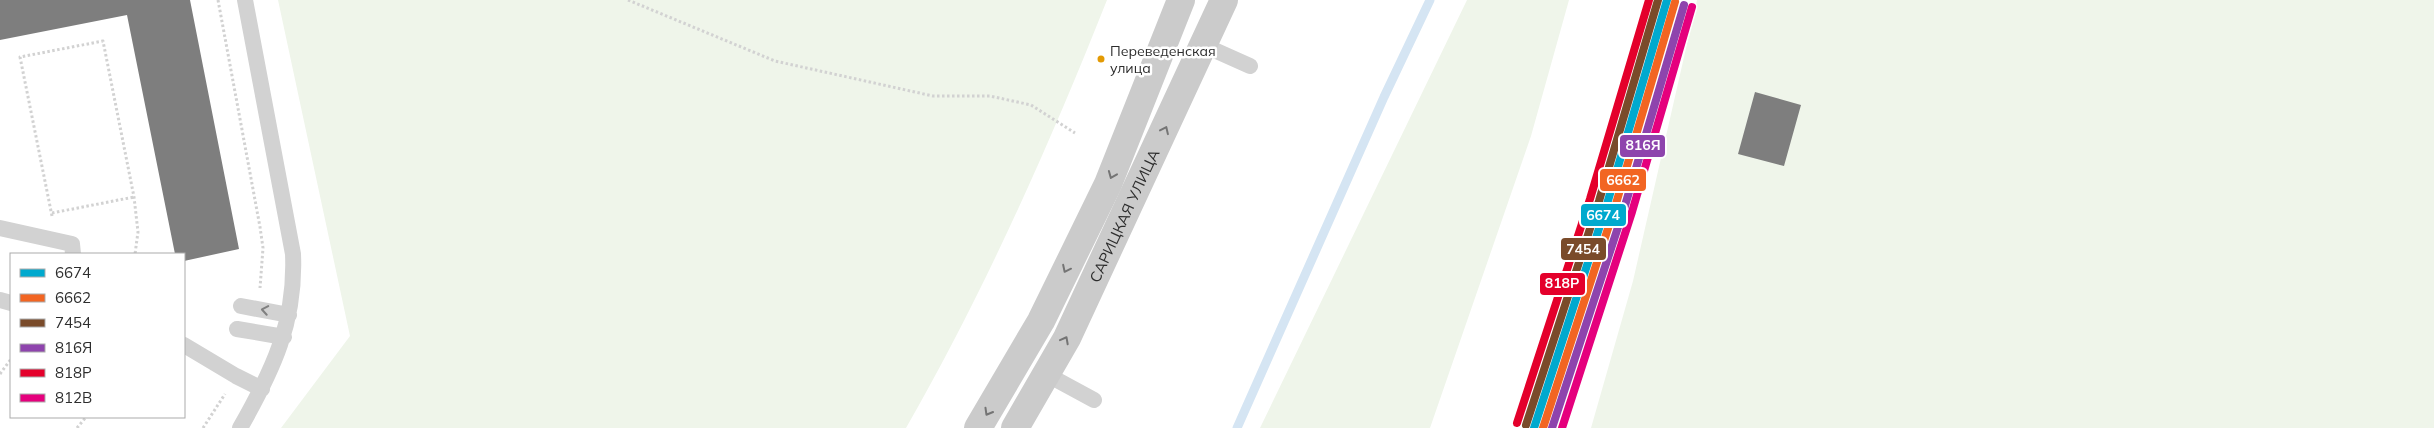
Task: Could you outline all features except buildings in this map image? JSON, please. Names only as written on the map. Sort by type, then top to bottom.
[{"type":"street","name":"САРИЦКАЯ УЛИЦА","points":[[978,428],[1040,321],[1108,184],[1181,0]]},
{"type":"street","name":"САРИЦКАЯ УЛИЦА","points":[[1015,428],[1066,338],[1224,0]]},
{"type":"lane","points":[[240,428],[262,389],[284,337],[295,284],[294,254],[245,0]]},
{"type":"lane","points":[[1203,45],[1250,66]]},
{"type":"lane","points":[[0,228],[72,244],[73,253]]},
{"type":"lane","points":[[241,306],[289,315]]},
{"type":"lane","points":[[237,329],[284,337]]},
{"type":"lane","points":[[185,346],[262,389]]},
{"type":"lane","points":[[1046,374],[1094,400]]},
{"type":"path","points":[[218,0],[260,227],[262,271],[258,309]]},
{"type":"path","points":[[628,0],[775,61],[933,96],[990,96],[1031,104],[1075,133]]},
{"type":"path","points":[[51,239],[52,213],[20,57],[103,41],[134,197],[138,232],[135,253]]},
{"type":"path","points":[[52,213],[134,197]]},
{"type":"path","points":[[0,374],[10,360]]},
{"type":"path","points":[[203,428],[236,376]]},
{"type":"path","points":[[77,428],[85,418]]},
{"type":"shaded area","points":[[278,0],[1107,0],[1014,218],[935,377],[906,428],[281,428],[350,336]]},
{"type":"shaded area","points":[[1467,0],[1569,0],[1531,136],[1430,428],[1260,428]]},
{"type":"shaded area","points":[[1697,0],[2434,0],[2434,428],[1591,428],[1633,281]]},
{"type":"waterway","points":[[1237,428],[1384,97],[1430,0]]},
{"type":"transit line","name":"818Р","points":[[1517,423],[1590,199],[1649,0]]},
{"type":"transit line","name":"7454","points":[[1526,425],[1599,201],[1658,0]]},
{"type":"transit line","name":"6674","points":[[1534,428],[1607,204],[1667,0]]},
{"type":"transit line","name":"6662","points":[[1543,428],[1615,207],[1675,2]]},
{"type":"transit line","name":"816Я","points":[[1552,428],[1624,209],[1684,5]]},
{"type":"transit line","name":"812В","points":[[1562,428],[1632,212],[1692,7]]},
{"type":"place","name":"Переведенская улица","points":[[1101,59]]}]
